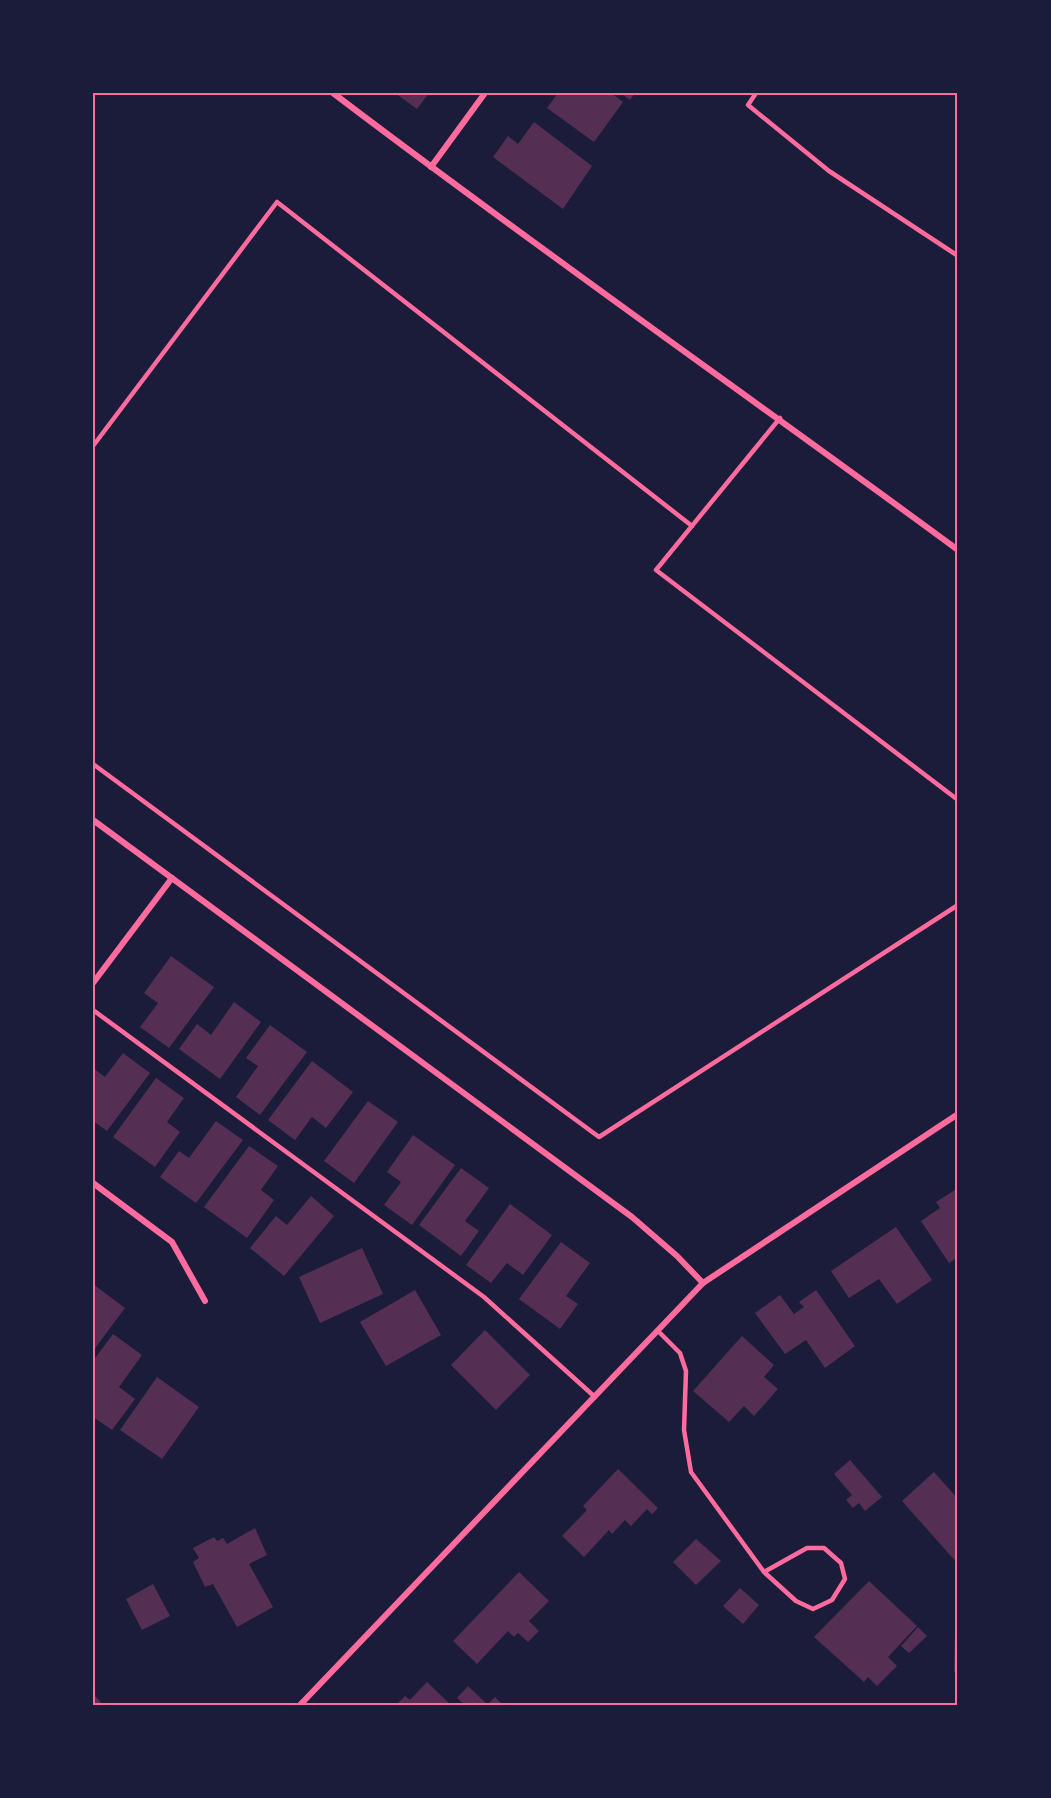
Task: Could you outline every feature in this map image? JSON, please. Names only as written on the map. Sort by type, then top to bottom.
[{"type":"street","points":[[333,93],[431,167],[780,418],[958,550]]},
{"type":"street","points":[[431,167],[486,93]]},
{"type":"street","points":[[93,820],[632,1217],[677,1256],[703,1283]]},
{"type":"street","points":[[93,983],[172,878]]},
{"type":"street","points":[[300,1705],[703,1283],[958,1114]]},
{"type":"street","points":[[93,1184],[172,1242],[205,1301]]},
{"type":"lane","points":[[756,93],[748,105],[820,164],[958,256]]},
{"type":"lane","points":[[93,446],[277,202],[692,526]]},
{"type":"lane","points":[[780,418],[656,570],[958,800]]},
{"type":"lane","points":[[93,764],[599,1137],[958,905]]},
{"type":"lane","points":[[93,1010],[484,1297],[595,1397]]},
{"type":"lane","points":[[657,1331],[680,1353],[686,1371],[684,1430],[691,1472],[764,1572],[796,1601],[813,1609],[832,1600],[845,1579],[841,1563],[824,1548],[807,1548],[764,1572]]},
{"type":"building","points":[[395,93],[429,93],[417,109]]},
{"type":"building","points":[[558,93],[611,93],[623,102],[594,142],[547,108]]},
{"type":"building","points":[[620,93],[635,93],[630,100]]},
{"type":"building","points":[[534,122],[592,166],[563,209],[493,157],[508,136],[518,144]]},
{"type":"building","points":[[171,956],[214,987],[169,1048],[140,1027],[158,1003],[144,993]]},
{"type":"building","points":[[234,1002],[261,1022],[220,1079],[179,1049],[197,1024],[211,1035]]},
{"type":"building","points":[[270,1025],[307,1052],[260,1115],[236,1097],[258,1066],[246,1058]]},
{"type":"building","points":[[123,1053],[150,1073],[107,1131],[93,1121],[93,1068],[105,1077]]},
{"type":"building","points":[[312,1061],[353,1092],[326,1128],[312,1117],[295,1140],[268,1120]]},
{"type":"building","points":[[156,1078],[184,1098],[167,1122],[180,1132],[155,1167],[113,1137]]},
{"type":"building","points":[[368,1101],[398,1122],[354,1183],[324,1161]]},
{"type":"building","points":[[216,1121],[243,1140],[196,1203],[160,1177],[179,1151],[189,1158]]},
{"type":"building","points":[[413,1135],[455,1165],[412,1225],[384,1205],[401,1182],[387,1172]]},
{"type":"building","points":[[249,1146],[278,1166],[261,1190],[274,1200],[247,1238],[204,1207]]},
{"type":"building","points":[[461,1168],[489,1188],[465,1221],[479,1231],[461,1256],[419,1225]]},
{"type":"building","points":[[958,1188],[958,1257],[949,1263],[921,1221],[940,1208],[936,1202]]},
{"type":"building","points":[[311,1196],[334,1216],[284,1276],[250,1248],[276,1216],[287,1225]]},
{"type":"building","points":[[510,1204],[552,1235],[523,1275],[507,1263],[491,1283],[466,1265]]},
{"type":"building","points":[[896,1227],[932,1280],[897,1304],[879,1279],[849,1298],[831,1271]]},
{"type":"building","points":[[561,1242],[590,1263],[566,1296],[578,1304],[560,1329],[519,1299]]},
{"type":"building","points":[[362,1248],[383,1294],[320,1323],[299,1277]]},
{"type":"building","points":[[93,1284],[125,1308],[93,1351]]},
{"type":"building","points":[[415,1290],[441,1335],[386,1366],[360,1322]]},
{"type":"building","points":[[816,1290],[855,1346],[825,1368],[806,1340],[785,1354],[755,1313],[780,1295],[794,1314],[804,1307],[799,1302]]},
{"type":"building","points":[[485,1330],[530,1375],[496,1410],[451,1365]]},
{"type":"building","points":[[113,1334],[142,1355],[119,1387],[135,1399],[112,1430],[93,1417],[93,1361]]},
{"type":"building","points":[[742,1336],[774,1365],[764,1377],[778,1389],[754,1416],[744,1406],[729,1422],[693,1391]]},
{"type":"building","points":[[157,1377],[199,1407],[162,1459],[120,1430]]},
{"type":"building","points":[[850,1460],[882,1497],[865,1511],[859,1503],[853,1508],[846,1500],[852,1495],[834,1474]]},
{"type":"building","points":[[618,1469],[658,1508],[652,1514],[647,1509],[631,1526],[625,1520],[612,1534],[609,1530],[584,1557],[562,1536],[587,1510],[583,1506]]},
{"type":"building","points":[[934,1472],[958,1499],[958,1564],[902,1501]]},
{"type":"building","points":[[255,1528],[267,1555],[249,1564],[273,1607],[237,1627],[213,1584],[205,1587],[193,1562],[199,1558],[193,1548],[214,1537],[217,1541],[223,1538],[227,1544]]},
{"type":"building","points":[[696,1539],[721,1561],[696,1585],[673,1562]]},
{"type":"building","points":[[519,1572],[549,1601],[529,1621],[539,1631],[528,1642],[518,1633],[514,1637],[508,1631],[477,1664],[453,1641]]},
{"type":"building","points":[[869,1581],[917,1626],[888,1657],[897,1666],[877,1686],[868,1677],[864,1682],[814,1637]]},
{"type":"building","points":[[153,1584],[170,1616],[142,1630],[126,1599]]},
{"type":"building","points":[[740,1588],[759,1605],[743,1624],[723,1606]]},
{"type":"building","points":[[918,1627],[927,1636],[909,1653],[901,1646]]},
{"type":"building","points":[[955,1632],[958,1632],[958,1672],[954,1672]]},
{"type":"building","points":[[427,1682],[449,1703],[448,1705],[396,1705],[405,1696],[410,1700]]},
{"type":"building","points":[[468,1686],[486,1703],[484,1705],[465,1705],[457,1698]]},
{"type":"building","points":[[93,1693],[103,1705],[93,1705]]},
{"type":"building","points":[[495,1697],[503,1705],[487,1705]]}]
